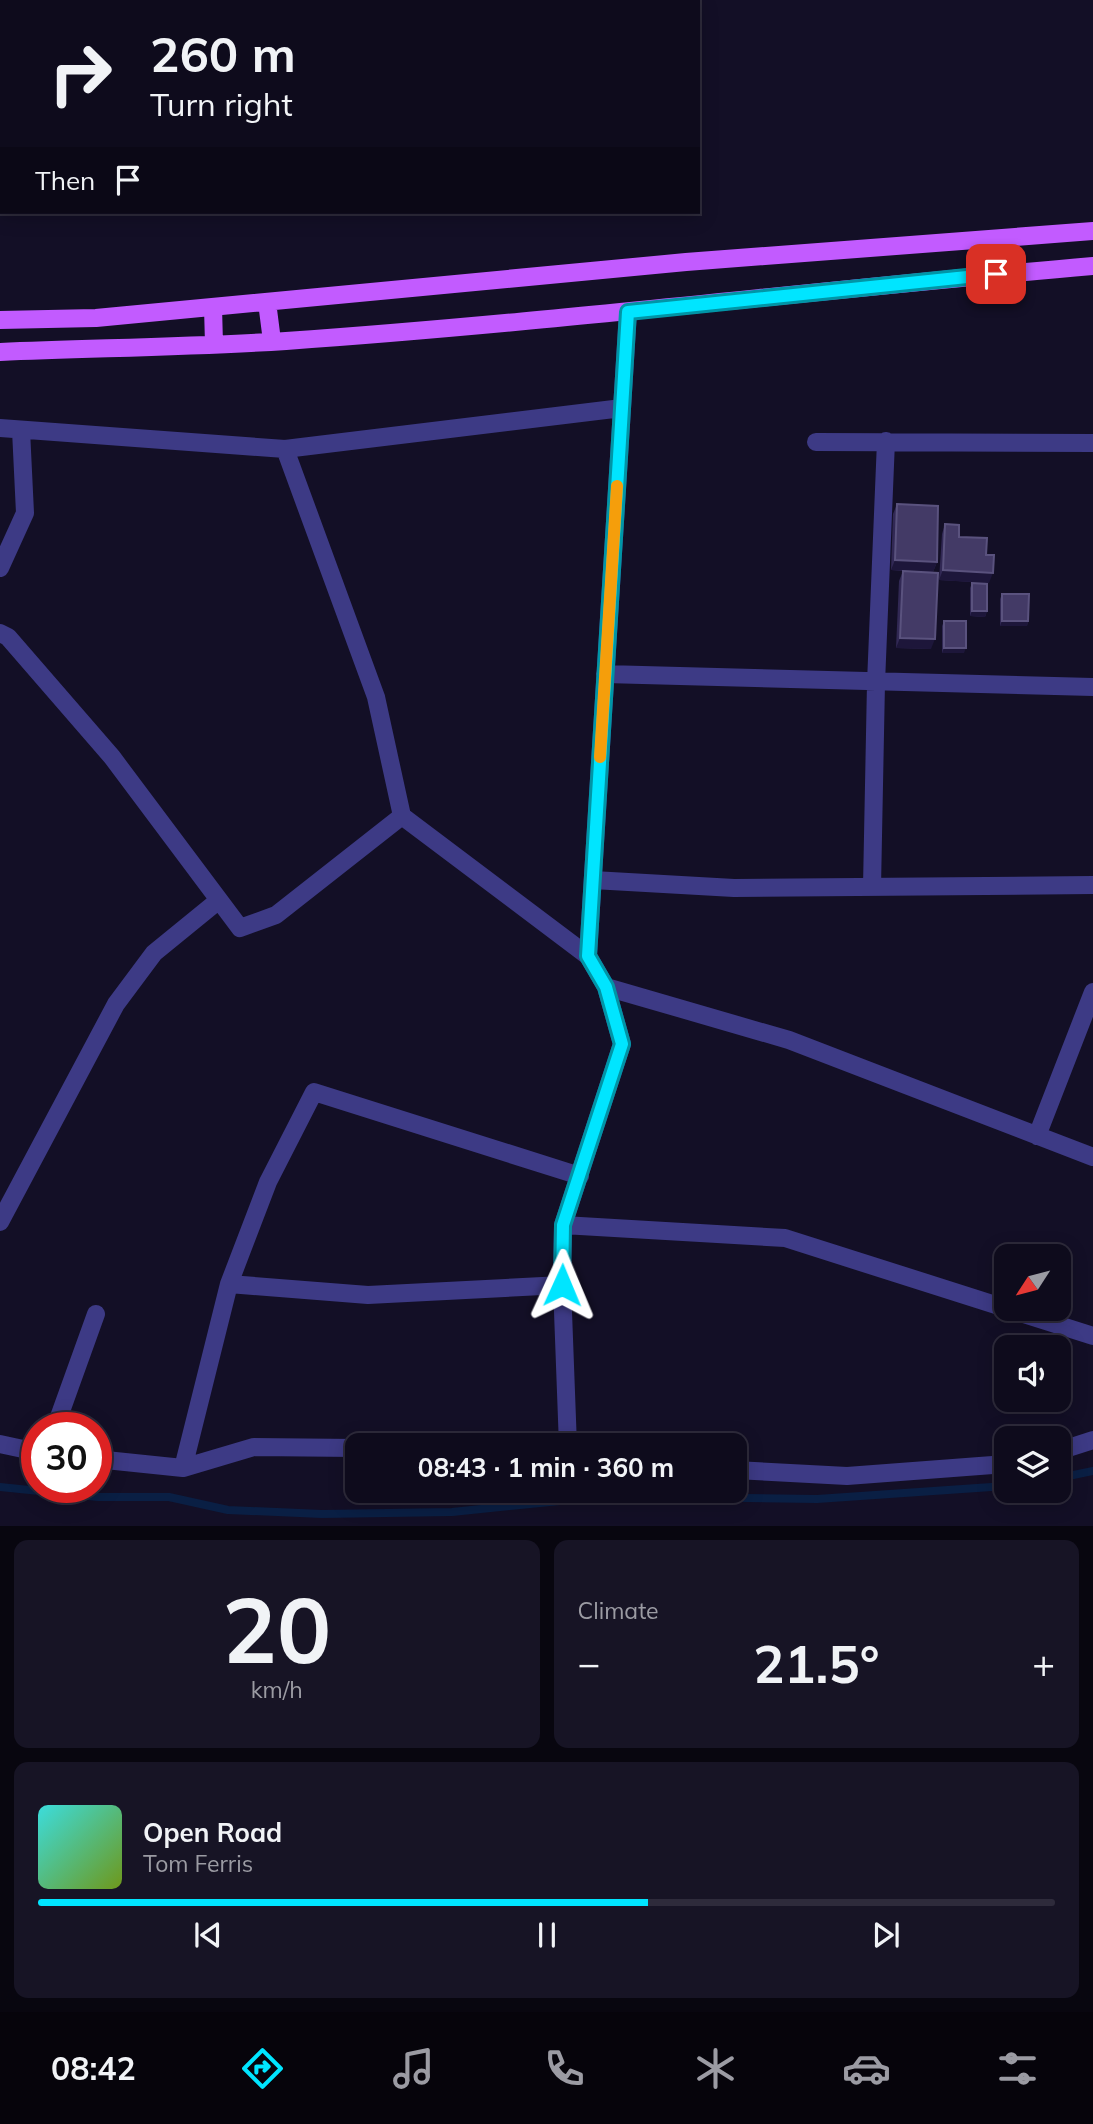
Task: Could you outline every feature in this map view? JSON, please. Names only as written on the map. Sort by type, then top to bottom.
[{"type":"main road","points":[[0,320],[96,318],[686,262],[1093,231]]},
{"type":"main road","points":[[0,352],[272,341],[628,312],[924,280],[1093,266]]},
{"type":"main road","points":[[267,302],[272,341]]},
{"type":"main road","points":[[214,307],[214,344]]},
{"type":"street","points":[[588,956],[628,312]]},
{"type":"street","points":[[0,428],[285,449],[622,408]]},
{"type":"street","points":[[0,568],[24,513],[20,430]]},
{"type":"street","points":[[816,442],[1093,443]]},
{"type":"street","points":[[872,887],[876,683],[886,442]]},
{"type":"street","points":[[285,449],[376,697],[402,816],[588,956],[606,987],[622,1044],[563,1225],[562,1285],[568,1433]]},
{"type":"street","points":[[0,633],[8,637],[112,757],[240,928],[276,915],[402,816]]},
{"type":"street","points":[[605,674],[1093,687]]},
{"type":"street","points":[[593,880],[734,888],[1093,885]]},
{"type":"street","points":[[0,1223],[116,1004],[154,953],[219,900]]},
{"type":"street","points":[[606,987],[789,1040],[1093,1157]]},
{"type":"street","points":[[1037,1136],[1093,992]]},
{"type":"street","points":[[183,1468],[229,1284],[268,1182],[314,1092],[580,1176]]},
{"type":"street","points":[[563,1225],[785,1238],[1093,1336]]},
{"type":"street","points":[[229,1284],[368,1295],[562,1285]]},
{"type":"street","points":[[61,1412],[96,1314]]},
{"type":"street","points":[[1071,1447],[1093,1440]]},
{"type":"street","points":[[0,1444],[21,1449]]},
{"type":"street","points":[[112,1461],[183,1468],[254,1447],[345,1448]]},
{"type":"street","points":[[747,1472],[847,1476],[994,1465]]},
{"type":"building","points":[[897,504],[938,506],[937,562],[895,560]]},
{"type":"building","points":[[945,524],[959,525],[959,537],[987,538],[986,555],[994,555],[993,573],[943,570]]},
{"type":"building","points":[[903,571],[938,573],[935,639],[900,638]]},
{"type":"building","points":[[972,583],[987,584],[987,611],[972,611]]},
{"type":"building","points":[[1002,594],[1029,594],[1028,621],[1002,621]]},
{"type":"building","points":[[944,621],[966,621],[966,648],[944,648]]},
{"type":"waterway","points":[[1071,1476],[1093,1471]]},
{"type":"waterway","points":[[0,1487],[98,1497],[169,1497],[228,1510],[322,1514],[452,1512],[609,1496],[817,1499],[994,1487]]},
{"type":"slow traffic","points":[[600,757],[617,486]]},
{"type":"route","points":[[562,1285],[563,1225],[622,1044],[606,987],[588,956],[628,312],[996,274]]}]
